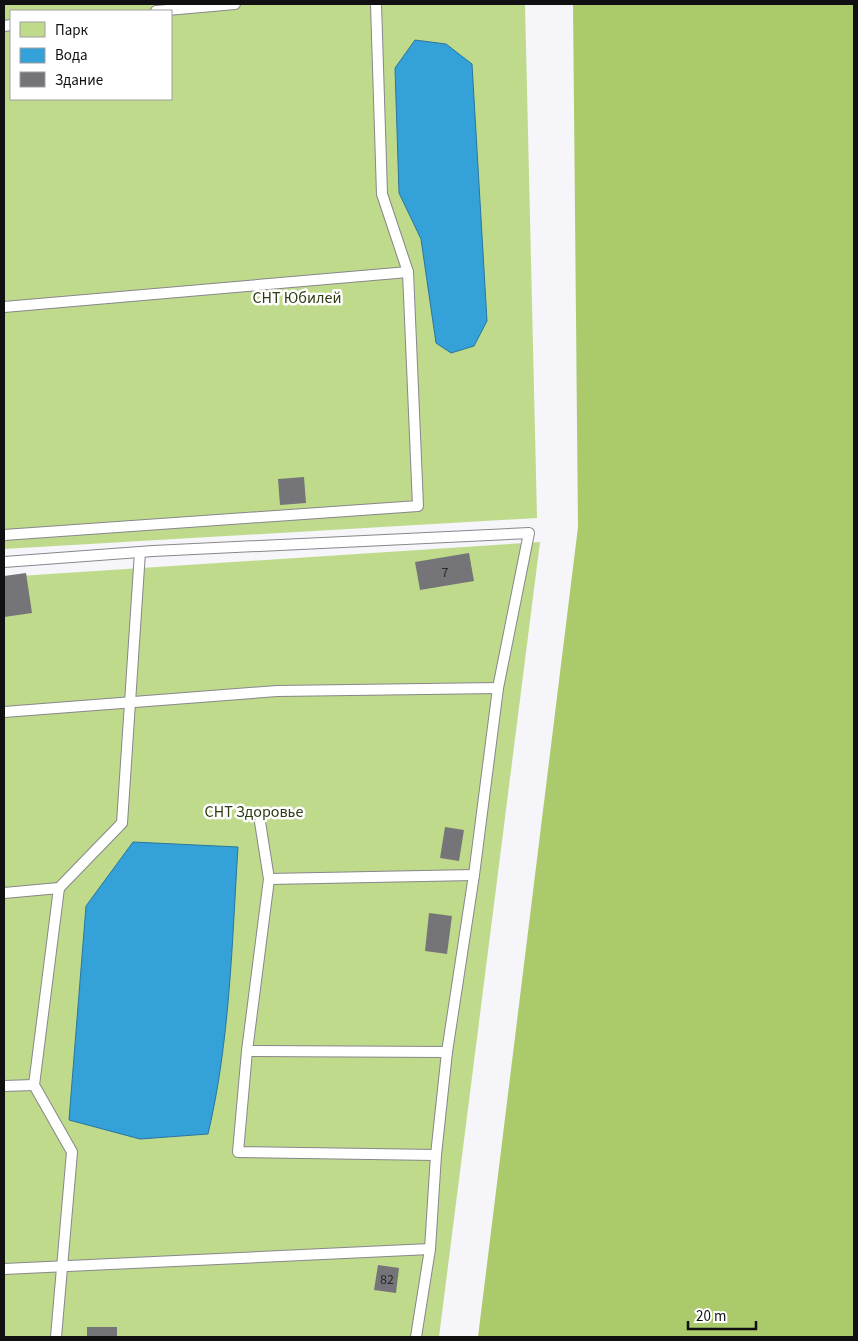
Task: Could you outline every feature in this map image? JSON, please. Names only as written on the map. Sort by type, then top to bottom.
[{"type":"lane","points":[[167,10],[235,4]]},
{"type":"lane","points":[[4,535],[418,506],[408,272],[382,194],[376,4]]},
{"type":"lane","points":[[4,307],[408,272]]},
{"type":"lane","points":[[4,562],[140,552],[529,533],[498,688],[474,874],[447,1052],[436,1155],[430,1249],[416,1337]]},
{"type":"lane","points":[[56,1337],[72,1152],[34,1085],[59,888],[122,823],[140,552]]},
{"type":"lane","points":[[4,712],[277,691],[498,688]]},
{"type":"lane","points":[[260,822],[269,879],[247,1051],[238,1152],[436,1155]]},
{"type":"lane","points":[[269,879],[474,874]]},
{"type":"lane","points":[[4,892],[59,888]]},
{"type":"lane","points":[[247,1051],[447,1052]]},
{"type":"lane","points":[[4,1086],[34,1085]]},
{"type":"lane","points":[[4,1269],[430,1249]]},
{"type":"green space","name":"СНТ Юбилей","points":[[4,4],[525,4],[537,518],[4,549]]},
{"type":"green space","points":[[573,4],[854,4],[854,1337],[478,1337],[578,527]]},
{"type":"green space","name":"СНТ Здоровье","points":[[540,542],[439,1337],[4,1337],[4,577]]},
{"type":"water","points":[[415,40],[446,44],[472,64],[487,321],[474,346],[451,353],[436,343],[421,239],[399,193],[395,68]]},
{"type":"water","points":[[133,842],[238,847],[226,1027],[208,1134],[140,1139],[69,1120],[86,906]]},
{"type":"building","points":[[304,477],[306,503],[280,505],[278,479]]},
{"type":"building","points":[[469,553],[474,581],[420,590],[415,562]]},
{"type":"building","points":[[26,573],[32,613],[4,617],[4,576]]},
{"type":"building","points":[[445,827],[464,830],[459,861],[440,858]]},
{"type":"building","points":[[429,913],[452,916],[447,954],[425,951]]},
{"type":"building","points":[[378,1265],[399,1268],[396,1293],[374,1290]]},
{"type":"building","points":[[87,1327],[117,1327],[117,1337],[87,1337]]}]
